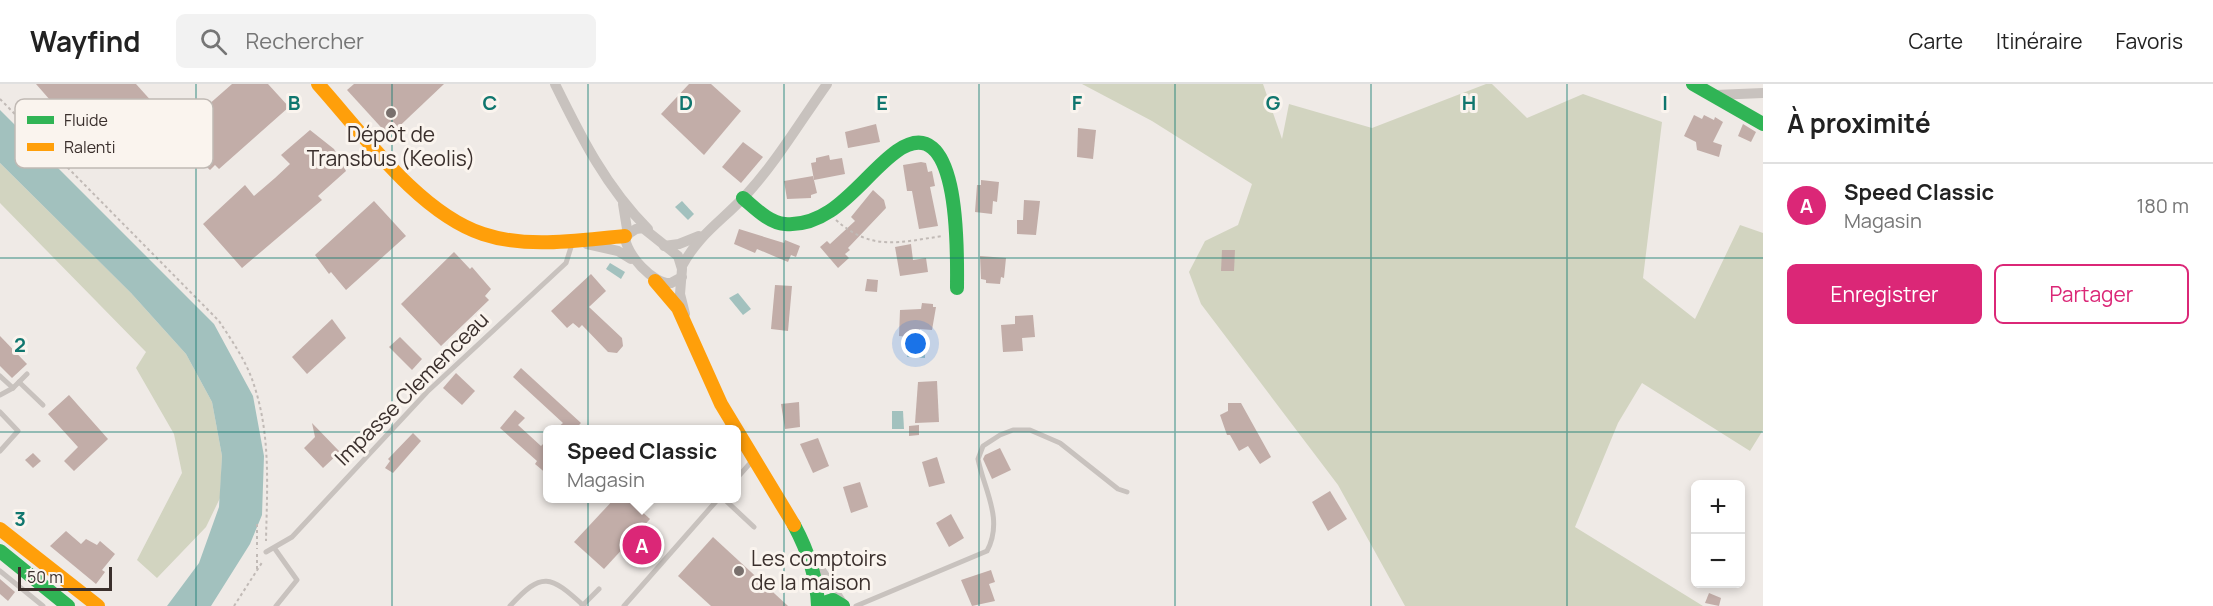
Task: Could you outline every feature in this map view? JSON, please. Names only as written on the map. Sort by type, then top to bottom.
[{"type":"street","points":[[318,84],[430,205],[455,220],[482,234],[511,239],[572,242],[618,251],[640,265]]},
{"type":"street","points":[[555,84],[586,147],[624,204],[664,246],[678,256],[682,271],[681,300],[689,328]]},
{"type":"street","points":[[655,281],[671,283],[682,271],[702,235],[743,198],[780,155],[827,84]]},
{"type":"street","points":[[1693,84],[1763,124]]},
{"type":"street","points":[[1715,95],[1763,93]]},
{"type":"street","points":[[743,198],[762,215],[785,224],[802,222],[828,212],[897,151],[909,144],[925,145],[938,151],[945,167],[956,234],[957,288]]},
{"type":"street","points":[[624,204],[627,250],[676,303],[721,403],[735,425]]},
{"type":"street","points":[[572,242],[626,236],[640,228],[650,231]]},
{"type":"street","points":[[664,246],[679,244],[702,235]]},
{"type":"street","points":[[741,435],[807,549],[843,605]]},
{"type":"street","points":[[0,530],[98,606]]},
{"type":"street","points":[[807,549],[817,577],[818,605],[828,600],[843,605]]},
{"type":"street","points":[[0,551],[68,606]]},
{"type":"lane","name":"Impasse Clemenceau","points":[[266,552],[275,549],[292,537],[427,392],[566,263],[572,242]]},
{"type":"lane","points":[[0,395],[13,388],[27,374]]},
{"type":"lane","points":[[0,376],[13,388]]},
{"type":"lane","points":[[19,382],[43,405]]},
{"type":"lane","points":[[0,412],[18,431],[0,450]]},
{"type":"lane","points":[[856,606],[987,550],[993,540],[993,512],[978,459],[983,446],[1005,432],[1023,429],[1050,437],[1118,489],[1127,492]]},
{"type":"lane","points":[[741,473],[755,458]]},
{"type":"lane","points":[[624,606],[717,503]]},
{"type":"lane","points":[[727,503],[754,527]]},
{"type":"lane","points":[[275,549],[297,580],[276,606]]},
{"type":"lane","points":[[0,571],[43,606]]},
{"type":"lane","points":[[510,606],[531,584],[540,580],[556,584],[583,606],[599,589]]},
{"type":"path","points":[[0,99],[15,114]]},
{"type":"path","points":[[69,168],[212,312],[238,351],[254,384],[265,437],[266,552],[261,568],[234,606]]},
{"type":"path","points":[[828,212],[849,231],[871,242],[892,243],[956,234]]},
{"type":"green space","points":[[1082,84],[1263,84],[1282,139],[1289,104],[1372,128],[1486,84],[1492,84],[1527,118],[1583,94],[1662,122],[1643,278],[1695,319],[1740,225],[1763,233],[1763,430],[1750,451],[1642,383],[1618,423],[1575,527],[1703,606],[1405,606],[1338,485],[1201,304],[1189,272],[1205,241],[1238,225],[1252,184],[1152,121]]},
{"type":"green space","points":[[0,163],[131,293],[186,354],[212,402],[222,456],[220,498],[206,527],[157,578],[137,560],[182,473],[174,434],[136,368],[146,352],[0,203]]},
{"type":"water","points":[[0,110],[15,125],[15,168],[58,168],[214,324],[253,396],[264,456],[262,515],[250,544],[211,606],[167,606],[199,563],[219,507],[222,456],[212,402],[186,354],[131,293],[0,163]]},
{"type":"water","points":[[682,201],[694,214],[688,220],[675,207]]},
{"type":"water","points":[[610,263],[625,272],[621,279],[606,269]]},
{"type":"water","points":[[738,293],[751,309],[743,315],[729,298]]},
{"type":"water","points":[[907,348],[925,349],[925,358],[907,357]]},
{"type":"water","points":[[892,411],[903,411],[904,429],[892,429]]},
{"type":"building","points":[[36,84],[136,84],[150,99],[49,99]]},
{"type":"building","points":[[232,84],[268,84],[289,107],[219,169],[215,165],[213,167],[213,101]]},
{"type":"building","name":"Dépôt de Transbus (Keolis)","points":[[354,84],[444,84],[389,136],[347,90]]},
{"type":"building","points":[[689,84],[711,84],[741,111],[704,155],[661,114]]},
{"type":"building","points":[[1694,115],[1702,119],[1704,115],[1714,120],[1715,117],[1723,122],[1713,142],[1722,145],[1719,157],[1697,150],[1696,142],[1684,136]]},
{"type":"building","points":[[876,124],[880,142],[848,148],[845,132]]},
{"type":"building","points":[[1743,124],[1756,132],[1751,142],[1738,136]]},
{"type":"building","points":[[1078,128],[1096,130],[1093,159],[1077,157]]},
{"type":"building","points":[[310,130],[334,149],[346,171],[318,196],[322,200],[242,268],[203,224],[245,185],[254,196],[275,178],[290,164],[281,155]]},
{"type":"building","points":[[743,142],[763,157],[741,183],[722,167]]},
{"type":"building","points":[[829,155],[830,160],[842,158],[845,174],[814,180],[811,163],[816,162],[816,158]]},
{"type":"building","points":[[926,163],[928,172],[932,171],[935,186],[930,187],[938,226],[919,229],[912,191],[907,191],[903,165]]},
{"type":"building","points":[[813,176],[817,193],[811,195],[811,198],[787,199],[784,181]]},
{"type":"building","points":[[981,180],[999,182],[997,202],[993,201],[992,214],[975,212],[977,185],[981,185]]},
{"type":"building","points":[[873,190],[884,200],[886,208],[848,248],[850,250],[845,254],[849,258],[838,268],[820,247],[827,241],[830,244],[855,221],[851,217]]},
{"type":"building","points":[[1024,200],[1040,201],[1036,235],[1017,234],[1017,220],[1023,220]]},
{"type":"building","points":[[374,201],[406,236],[346,290],[331,272],[329,274],[315,255]]},
{"type":"building","points":[[739,229],[800,246],[796,257],[791,255],[788,262],[757,249],[755,253],[734,244]]},
{"type":"building","points":[[911,244],[913,260],[926,258],[928,272],[900,276],[895,247]]},
{"type":"building","points":[[1222,250],[1235,250],[1234,271],[1221,271]]},
{"type":"building","points":[[454,252],[470,269],[472,267],[491,289],[485,296],[489,300],[441,346],[401,304]]},
{"type":"building","points":[[980,256],[1006,258],[1004,278],[1001,277],[1000,284],[986,283],[986,280],[981,279]]},
{"type":"building","points":[[591,274],[606,291],[589,307],[622,338],[623,346],[617,353],[608,352],[582,325],[579,328],[573,323],[567,328],[551,311]]},
{"type":"building","points":[[867,279],[878,280],[877,292],[865,291]]},
{"type":"building","points":[[775,285],[792,286],[788,331],[771,329]]},
{"type":"building","points":[[922,303],[933,304],[933,307],[936,307],[932,330],[920,329],[920,338],[899,336],[900,310],[921,309]]},
{"type":"building","points":[[1033,315],[1035,337],[1022,338],[1023,351],[1003,352],[1001,325],[1015,324],[1015,316]]},
{"type":"building","points":[[332,319],[346,338],[307,374],[292,357]]},
{"type":"building","points":[[0,336],[27,364],[12,378],[0,366]]},
{"type":"building","points":[[400,337],[422,359],[412,370],[389,347]]},
{"type":"building","points":[[521,368],[581,423],[561,425],[563,423],[513,377]]},
{"type":"building","points":[[456,373],[475,391],[462,405],[443,388]]},
{"type":"building","points":[[937,381],[939,422],[915,423],[918,382]]},
{"type":"building","points":[[69,395],[108,439],[74,471],[64,461],[78,447],[48,414]]},
{"type":"building","points":[[799,402],[800,427],[785,429],[781,404]]},
{"type":"building","points":[[1228,403],[1241,403],[1271,457],[1260,464],[1248,446],[1239,451],[1230,435],[1227,435],[1220,415],[1228,411]]},
{"type":"building","points":[[515,410],[525,418],[518,425],[541,446],[543,444],[543,471],[535,464],[537,461],[500,428]]},
{"type":"building","points":[[312,423],[340,452],[323,468],[304,448],[315,437]]},
{"type":"building","points":[[919,425],[919,435],[909,436],[909,426]]},
{"type":"building","points":[[413,433],[421,441],[393,473],[385,468],[390,461],[388,459]]},
{"type":"building","points":[[818,438],[829,466],[813,473],[800,444]]},
{"type":"building","points":[[1000,448],[1011,470],[992,479],[983,459],[985,455]]},
{"type":"building","points":[[33,453],[41,461],[33,468],[25,460]]},
{"type":"building","points":[[937,457],[945,483],[929,487],[922,462]]},
{"type":"building","points":[[860,482],[868,507],[851,513],[843,487]]},
{"type":"building","points":[[1330,491],[1347,519],[1328,531],[1312,502]]},
{"type":"building","points":[[610,503],[632,503],[650,519],[604,569],[574,542]]},
{"type":"building","points":[[951,514],[964,538],[949,547],[936,523]]},
{"type":"building","points":[[66,531],[81,544],[86,539],[97,545],[100,541],[115,554],[102,570],[105,572],[96,584],[50,546]]},
{"type":"building","points":[[713,537],[788,606],[711,606],[678,576]]},
{"type":"building","points":[[991,570],[995,582],[989,584],[995,601],[972,606],[961,580]]},
{"type":"building","points":[[0,579],[15,592],[8,601],[0,594]]},
{"type":"building","points":[[1709,593],[1721,598],[1719,606],[1705,603]]},
{"type":"traffic: fast","points":[[1693,84],[1763,124]]},
{"type":"traffic: fast","points":[[743,198],[773,221],[785,224],[802,223],[818,218],[833,209],[897,151],[918,143],[934,149],[945,167],[951,191],[957,248],[957,288]]},
{"type":"traffic: fast","points":[[794,525],[811,564],[818,606]]},
{"type":"traffic: fast","points":[[0,551],[68,606]]},
{"type":"traffic: fast","points":[[818,605],[833,600],[843,606]]},
{"type":"traffic: slow","points":[[318,84],[393,170],[436,209],[459,224],[500,239],[518,241],[554,242],[625,236]]},
{"type":"traffic: slow","points":[[655,281],[678,308],[721,404],[734,425]]},
{"type":"traffic: slow","points":[[741,437],[794,525]]},
{"type":"traffic: slow","points":[[0,529],[98,606]]},
{"type":"place","name":"Dépôt de Transbus (Keolis)","points":[[391,113]]},
{"type":"place","name":"Speed Classic","points":[[642,545]]},
{"type":"place","name":"Les comptoirs de la maison","points":[[739,571]]}]
